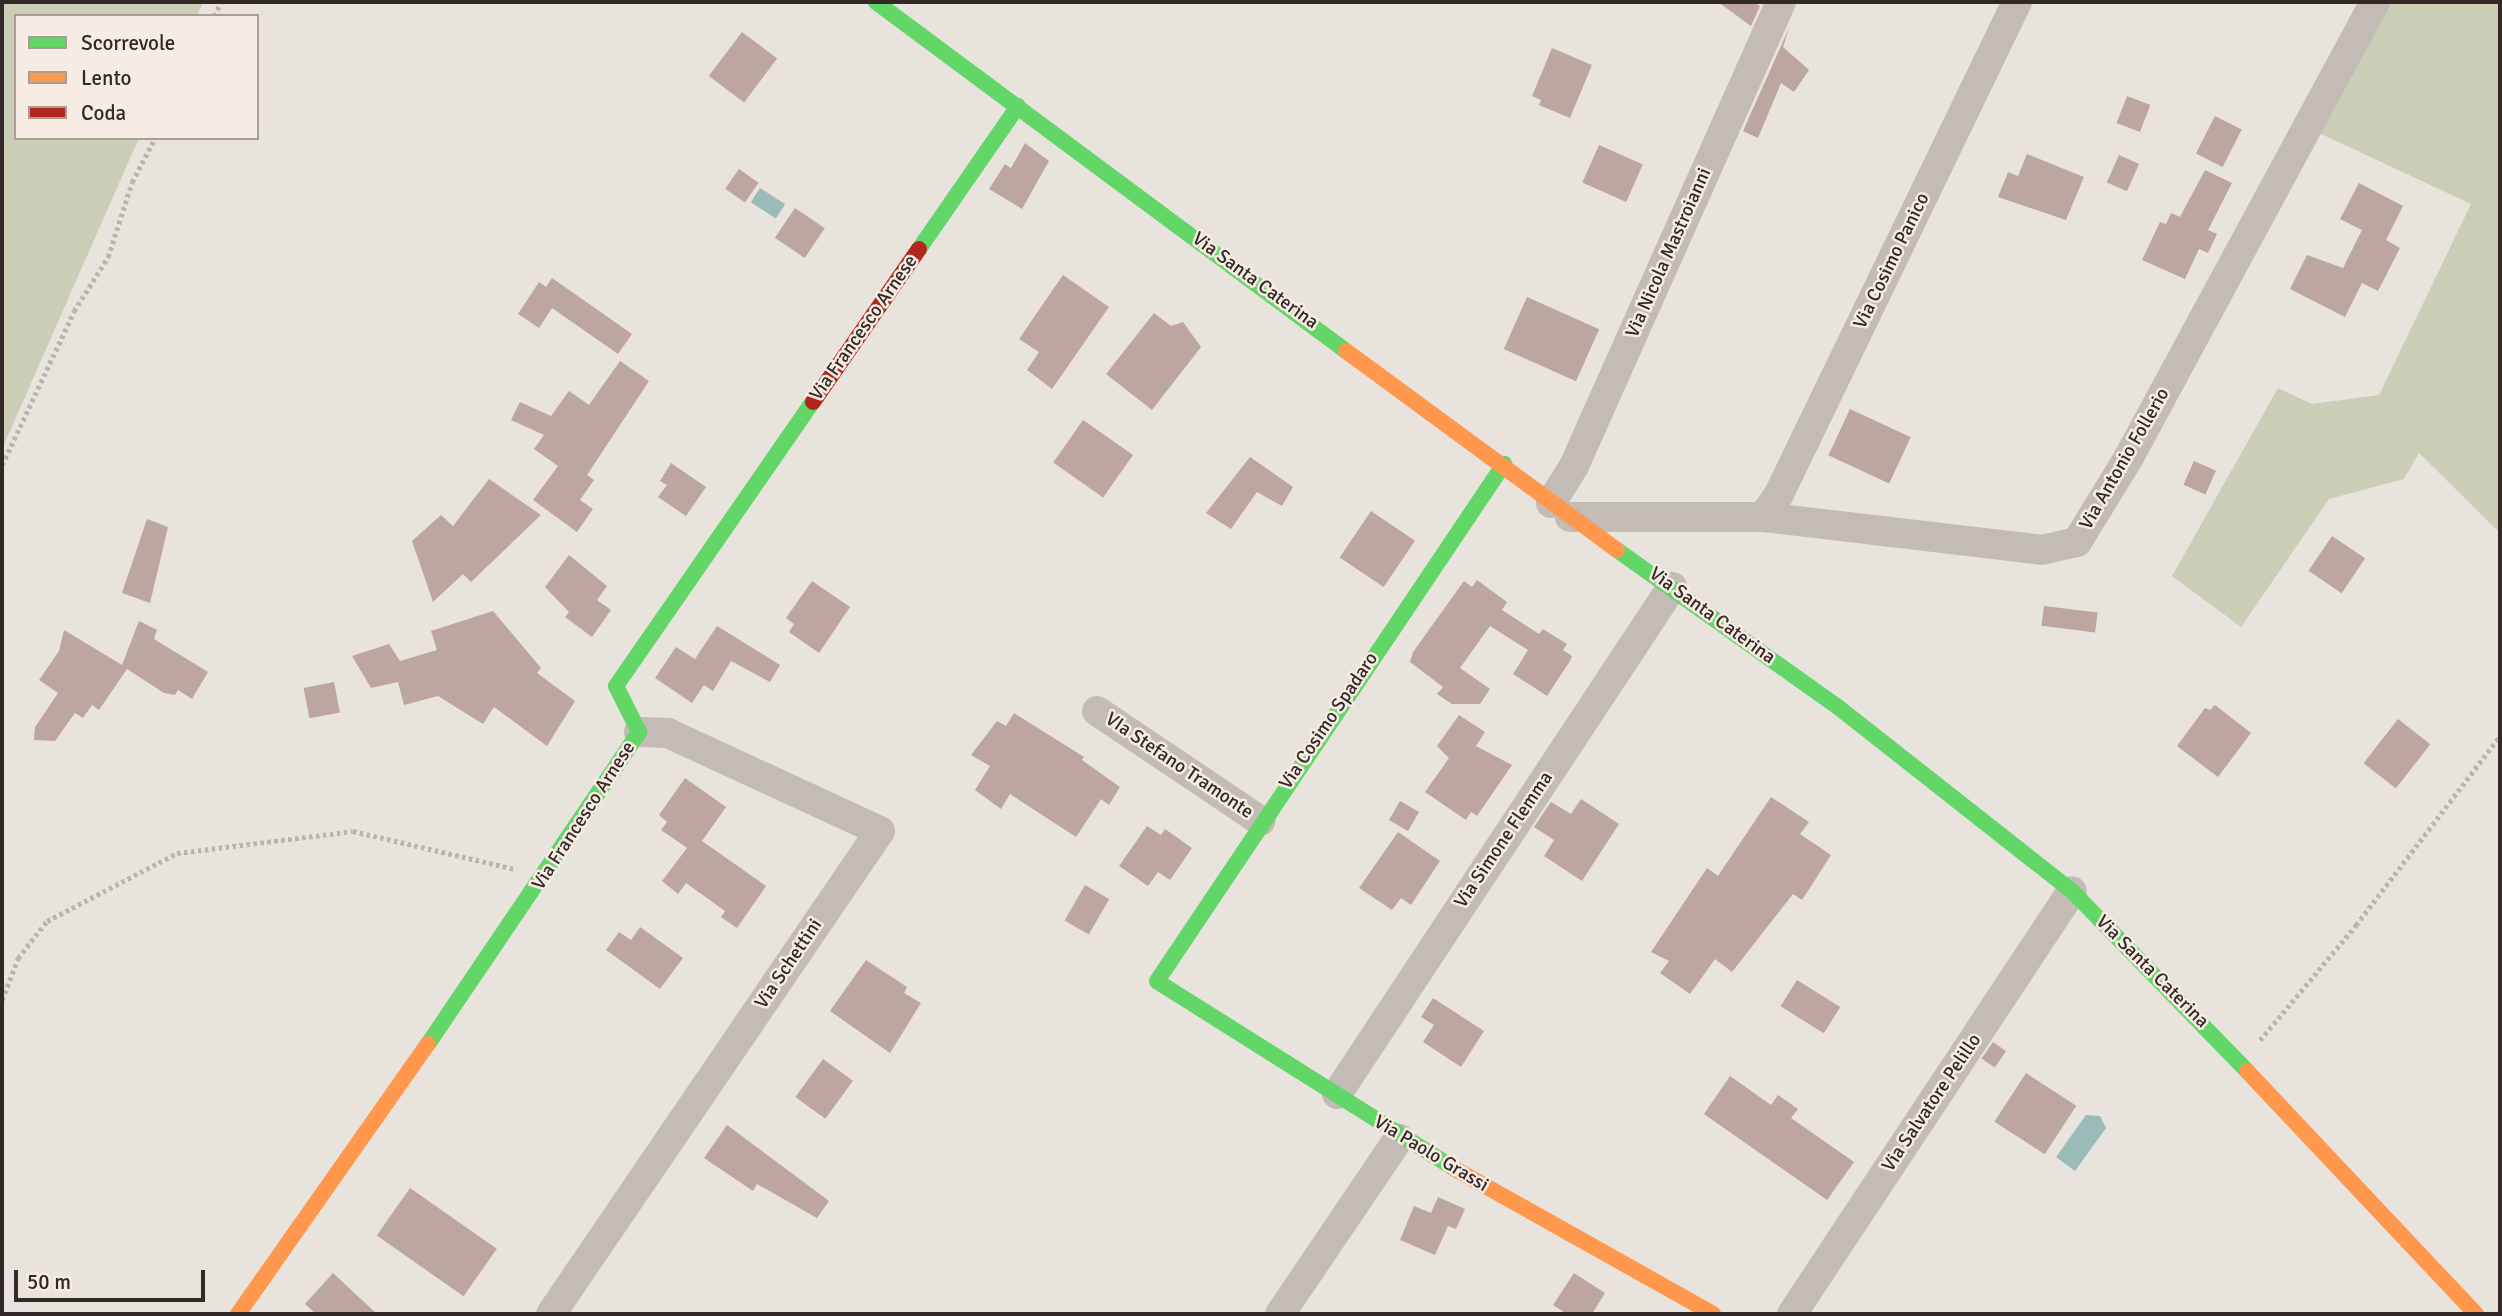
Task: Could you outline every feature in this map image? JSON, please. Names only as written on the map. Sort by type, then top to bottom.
[{"type":"street","name":"Via Santa Caterina","points":[[876,2],[1504,464],[1561,510],[1838,707],[2072,891],[2241,1063],[2476,1314]]},
{"type":"street","name":"Via Nicola Mastroianni","points":[[1561,510],[1574,466],[1781,2]]},
{"type":"street","name":"Via Cosimo Panico","points":[[1763,517],[1779,495],[2017,2]]},
{"type":"street","name":"Via Antonio Follerio","points":[[1561,510],[1763,517],[2042,550],[2077,542],[2136,445],[2375,2]]},
{"type":"street","name":"Via Francesco Arnese","points":[[238,1314],[547,874],[639,732],[616,686],[1018,106]]},
{"type":"street","name":"Via Cosimo Spadaro","points":[[1157,981],[1261,821],[1504,464]]},
{"type":"street","name":"Via Simone Flemma","points":[[1336,1094],[1672,587]]},
{"type":"street","name":"VIa Stefano Tramonte","points":[[1097,711],[1261,821]]},
{"type":"street","name":"Via Schettini","points":[[551,1314],[880,831],[668,733],[639,732]]},
{"type":"street","name":"Via Salvatore Pelillo","points":[[1792,1314],[2072,891]]},
{"type":"street","name":"Via Paolo Grassi","points":[[1157,981],[1336,1094],[1399,1138],[1713,1314]]},
{"type":"street","points":[[1280,1314],[1399,1138]]},
{"type":"path","points":[[2,465],[74,311],[108,257],[132,182],[154,140]]},
{"type":"path","points":[[2241,1063],[2356,925],[2500,736]]},
{"type":"path","points":[[2,1000],[18,958],[47,921],[177,853],[353,831],[482,864],[547,874]]},
{"type":"green space","points":[[2,2],[203,2],[198,14],[14,14],[14,140],[138,140],[2,449]]},
{"type":"green space","points":[[2384,2],[2500,2],[2500,533],[2419,453],[2404,479],[2329,499],[2241,627],[2172,576],[2278,388],[2312,404],[2379,395],[2471,204],[2319,133]]},
{"type":"water","points":[[760,188],[785,204],[776,219],[751,202]]},
{"type":"water","points":[[2086,1115],[2100,1116],[2106,1128],[2075,1171],[2056,1157]]},
{"type":"building","points":[[1718,2],[1754,2],[1760,6],[1751,26]]},
{"type":"building","points":[[1789,28],[1783,47],[1809,70],[1794,92],[1781,83],[1758,138],[1743,131]]},
{"type":"building","points":[[742,32],[777,58],[744,102],[709,76]]},
{"type":"building","points":[[1552,48],[1592,65],[1570,118],[1539,105],[1541,100],[1532,96]]},
{"type":"building","points":[[2127,96],[2150,105],[2140,132],[2117,123]]},
{"type":"building","points":[[2215,116],[2242,130],[2223,167],[2196,153]]},
{"type":"building","points":[[1025,143],[1049,161],[1022,209],[989,189],[1005,164],[1011,168]]},
{"type":"building","points":[[1599,145],[1643,165],[1626,202],[1582,182]]},
{"type":"building","points":[[2027,154],[2084,177],[2066,220],[1998,197],[2008,172],[2018,176]]},
{"type":"building","points":[[2119,155],[2139,164],[2127,191],[2107,182]]},
{"type":"building","points":[[739,169],[759,183],[745,202],[725,189]]},
{"type":"building","points":[[2205,170],[2232,183],[2208,230],[2217,234],[2208,253],[2199,249],[2185,279],[2142,260],[2160,222],[2166,224],[2171,213],[2180,217]]},
{"type":"building","points":[[2359,183],[2403,206],[2386,240],[2400,248],[2378,291],[2362,283],[2345,317],[2290,289],[2307,255],[2343,268],[2362,230],[2340,219]]},
{"type":"building","points":[[795,208],[825,228],[805,258],[775,238]]},
{"type":"building","points":[[1063,275],[1109,307],[1052,389],[1027,370],[1039,352],[1019,339]]},
{"type":"building","points":[[552,278],[632,334],[618,354],[552,308],[539,328],[518,314],[539,282],[546,287]]},
{"type":"building","points":[[1527,297],[1599,329],[1576,381],[1504,349]]},
{"type":"building","points":[[1154,313],[1171,326],[1183,322],[1201,347],[1152,410],[1106,374]]},
{"type":"building","points":[[620,361],[649,381],[587,475],[594,480],[580,500],[593,509],[577,532],[533,500],[558,466],[534,449],[544,435],[511,420],[520,402],[551,416],[569,391],[589,405]]},
{"type":"building","points":[[1850,409],[1911,437],[1889,484],[1828,455]]},
{"type":"building","points":[[1083,420],[1133,455],[1103,498],[1053,463]]},
{"type":"building","points":[[1250,457],[1293,487],[1282,506],[1257,492],[1231,529],[1206,513]]},
{"type":"building","points":[[2194,461],[2216,471],[2205,495],[2183,485]]},
{"type":"building","points":[[671,463],[706,487],[686,516],[658,497],[667,485],[660,481]]},
{"type":"building","points":[[489,479],[541,515],[471,582],[463,574],[433,602],[412,541],[441,515],[453,526]]},
{"type":"building","points":[[1371,511],[1415,541],[1384,587],[1340,557]]},
{"type":"building","points":[[147,519],[168,527],[150,603],[122,593]]},
{"type":"building","points":[[2332,536],[2365,558],[2342,593],[2309,571]]},
{"type":"building","points":[[569,555],[607,586],[597,600],[611,610],[592,637],[565,617],[569,612],[545,587]]},
{"type":"building","points":[[1477,580],[1507,602],[1502,610],[1539,634],[1543,629],[1567,644],[1563,650],[1572,656],[1547,696],[1513,674],[1528,650],[1490,626],[1460,668],[1490,689],[1480,704],[1452,704],[1437,694],[1443,687],[1410,662],[1413,652],[1464,581],[1472,587]]},
{"type":"building","points":[[812,581],[850,607],[819,653],[789,632],[794,624],[786,618]]},
{"type":"building","points":[[2044,606],[2098,613],[2095,632],[2042,626]]},
{"type":"building","points":[[493,611],[541,668],[537,673],[575,701],[547,746],[494,707],[483,724],[438,696],[404,705],[398,682],[371,688],[352,656],[389,644],[400,661],[437,650],[431,631]]},
{"type":"building","points":[[139,621],[157,630],[154,639],[208,672],[192,699],[178,690],[175,695],[164,693],[127,669],[99,710],[92,705],[83,718],[75,713],[55,741],[34,740],[35,727],[58,693],[39,680],[59,651],[64,630],[122,665]]},
{"type":"building","points":[[717,626],[780,665],[770,682],[731,661],[713,691],[704,685],[692,703],[655,678],[676,647],[695,659]]},
{"type":"building","points":[[334,682],[340,712],[309,718],[304,688]]},
{"type":"building","points":[[2215,705],[2251,733],[2218,777],[2177,746],[2205,708],[2210,710]]},
{"type":"building","points":[[1014,713],[1084,757],[1082,760],[1120,787],[1109,805],[1101,799],[1076,837],[1010,794],[1001,809],[975,790],[990,766],[971,755],[997,721],[1006,726]]},
{"type":"building","points":[[1459,715],[1485,732],[1476,746],[1512,765],[1477,816],[1471,812],[1466,820],[1425,792],[1449,758],[1437,746]]},
{"type":"building","points":[[2398,719],[2430,744],[2396,788],[2364,763]]},
{"type":"building","points":[[685,778],[726,807],[702,841],[766,886],[737,928],[721,917],[725,911],[686,883],[678,894],[662,881],[687,848],[661,830],[667,822],[659,815]]},
{"type":"building","points":[[1771,797],[1809,822],[1800,834],[1831,855],[1802,900],[1793,894],[1732,972],[1715,959],[1690,994],[1660,973],[1669,961],[1651,952],[1707,868],[1718,876]]},
{"type":"building","points":[[1581,799],[1619,824],[1582,881],[1544,856],[1554,840],[1534,827],[1551,802],[1571,814]]},
{"type":"building","points":[[1400,801],[1419,812],[1408,831],[1389,820]]},
{"type":"building","points":[[1147,826],[1161,835],[1165,829],[1192,848],[1170,880],[1158,872],[1148,886],[1119,866]]},
{"type":"building","points":[[1398,832],[1440,861],[1411,905],[1401,898],[1392,910],[1359,888]]},
{"type":"building","points":[[1085,885],[1109,899],[1089,935],[1064,921]]},
{"type":"building","points":[[640,927],[683,958],[660,989],[606,950],[619,932],[631,940]]},
{"type":"building","points":[[866,960],[907,987],[904,993],[921,1003],[890,1053],[830,1011]]},
{"type":"building","points":[[1797,980],[1840,1007],[1824,1033],[1781,1006]]},
{"type":"building","points":[[1433,998],[1484,1031],[1461,1067],[1423,1042],[1434,1025],[1421,1017]]},
{"type":"building","points":[[1993,1042],[2006,1051],[1995,1068],[1982,1058]]},
{"type":"building","points":[[823,1059],[853,1081],[825,1119],[795,1097]]},
{"type":"building","points":[[2026,1073],[2076,1106],[2045,1154],[1994,1122]]},
{"type":"building","points":[[1730,1076],[1771,1105],[1778,1095],[1798,1109],[1791,1118],[1854,1162],[1827,1200],[1704,1114]]},
{"type":"building","points":[[727,1125],[829,1201],[817,1218],[757,1184],[753,1191],[704,1158]]},
{"type":"building","points":[[410,1188],[497,1249],[464,1296],[377,1236]]},
{"type":"building","points":[[1438,1197],[1465,1209],[1456,1229],[1448,1226],[1435,1255],[1400,1240],[1414,1206],[1431,1213]]},
{"type":"building","points":[[333,1273],[377,1314],[316,1314],[305,1304]]},
{"type":"building","points":[[1574,1273],[1605,1293],[1592,1314],[1567,1314],[1553,1305]]},
{"type":"traffic: fast","points":[[876,2],[1346,351]]},
{"type":"traffic: fast","points":[[919,249],[1018,106]]},
{"type":"traffic: fast","points":[[428,1044],[639,732],[616,686],[813,402]]},
{"type":"traffic: fast","points":[[1455,1169],[1157,981],[1504,464]]},
{"type":"traffic: fast","points":[[1617,550],[1838,707],[2072,891],[2247,1071]]},
{"type":"traffic: slow","points":[[1346,351],[1617,550]]},
{"type":"traffic: slow","points":[[238,1314],[428,1044]]},
{"type":"traffic: slow","points":[[2247,1071],[2476,1314]]},
{"type":"traffic: slow","points":[[1455,1169],[1713,1314]]},
{"type":"traffic: jam","points":[[813,402],[919,249]]}]
